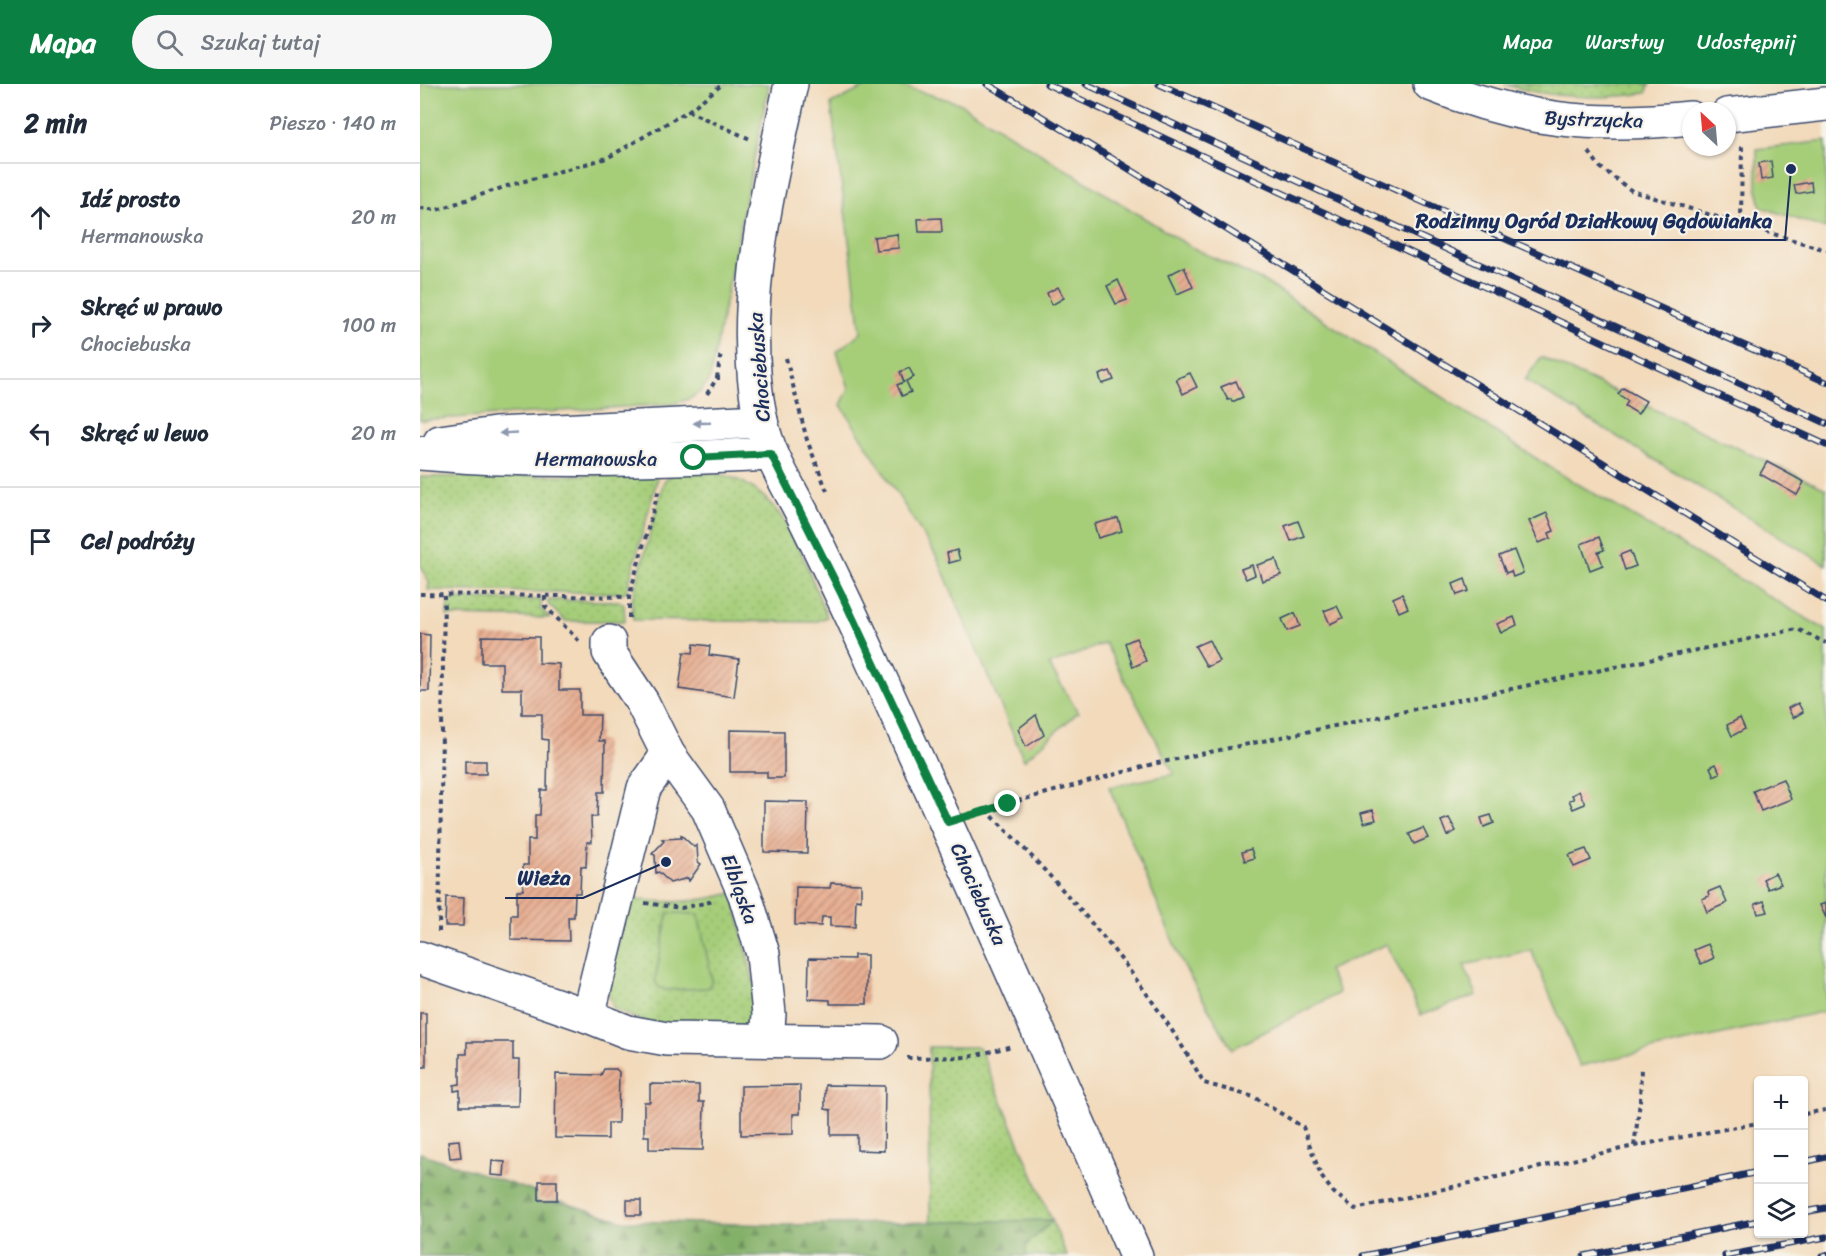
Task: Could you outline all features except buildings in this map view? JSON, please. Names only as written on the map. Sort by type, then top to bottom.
[{"type":"street","name":"Chociebuska","points":[[791,84],[770,184],[756,285],[753,333],[761,422],[771,454],[842,595],[948,822],[1136,1256]]},
{"type":"street","name":"Bystrzycka","points":[[1430,84],[1467,99],[1524,115],[1583,122],[1682,118]]},
{"type":"street","points":[[1736,114],[1826,104]]},
{"type":"street","name":"Hermanowska","points":[[420,444],[495,434],[761,422]]},
{"type":"street","name":"Hermanowska","points":[[420,453],[500,460],[673,459],[771,454]]},
{"type":"street","name":"Elbląska","points":[[609,642],[609,651],[642,702],[668,754],[708,809],[745,895],[763,954],[769,1014],[767,1040]]},
{"type":"street","points":[[588,1016],[644,788],[668,754]]},
{"type":"street","points":[[426,960],[628,1032],[667,1039],[881,1042]]},
{"type":"path","points":[[420,208],[437,210],[507,186],[607,158],[688,111],[723,84]]},
{"type":"path","points":[[688,111],[761,144]]},
{"type":"path","points":[[1583,122],[1586,147],[1592,158],[1632,191],[1690,211],[1741,223],[1826,250]]},
{"type":"path","points":[[1736,145],[1741,223]]},
{"type":"path","points":[[420,594],[629,597],[660,485]]},
{"type":"path","points":[[426,960],[438,940],[444,596]]},
{"type":"path","points":[[545,596],[545,606],[577,641],[609,642]]},
{"type":"path","points":[[948,822],[1154,764],[1797,629],[1826,643]]},
{"type":"path","points":[[986,810],[1029,852],[1119,954],[1183,1046],[1204,1083],[1254,1097],[1303,1127],[1321,1176],[1333,1192],[1355,1209],[1634,1146],[1754,1124]]},
{"type":"path","points":[[617,900],[681,908],[745,895]]},
{"type":"path","points":[[881,1042],[904,1058],[969,1057],[1012,1046]]},
{"type":"path","points":[[1634,1146],[1640,1102],[1641,1066]]},
{"type":"path","points":[[1808,1113],[1826,1110]]},
{"type":"green space","points":[[420,84],[769,84],[710,378],[703,389],[689,399],[671,404],[420,420]]},
{"type":"green space","points":[[871,84],[894,84],[959,103],[1191,247],[1265,282],[1554,470],[1826,630],[1826,1011],[1580,1066],[1531,950],[1464,965],[1477,995],[1421,1015],[1387,944],[1328,970],[1339,993],[1232,1049],[1182,963],[1109,787],[1174,774],[1105,643],[1049,665],[1078,712],[1024,760],[937,557],[841,405],[849,388],[837,352],[861,332],[831,104]]},
{"type":"green space","points":[[1504,84],[1650,84],[1646,93],[1593,97],[1556,95]]},
{"type":"green space","points":[[1826,141],[1826,229],[1761,207],[1757,189],[1757,149]]},
{"type":"green space","points":[[1541,357],[1826,489],[1826,565],[1525,380]]},
{"type":"green space","points":[[674,473],[719,474],[742,482],[762,495],[790,530],[827,617],[815,622],[633,620],[632,600],[664,481]]},
{"type":"green space","points":[[655,474],[657,480],[627,590],[623,593],[428,590],[429,582],[420,566],[420,477]]},
{"type":"green space","points":[[453,599],[541,600],[541,609],[550,618],[447,616],[448,603]]},
{"type":"green space","points":[[548,600],[619,601],[624,605],[625,621],[565,621],[548,604]]},
{"type":"green space","points":[[733,893],[760,1009],[749,1026],[668,1032],[614,1009],[607,991],[628,898],[681,902]]},
{"type":"green space","points":[[668,913],[698,914],[712,980],[708,988],[665,990],[658,987],[655,980]]},
{"type":"green space","points":[[929,1047],[979,1047],[1052,1220],[930,1223]]},
{"type":"green space","points":[[420,1153],[535,1192],[537,1203],[562,1202],[623,1221],[785,1225],[1053,1220],[1026,1245],[1026,1256],[420,1256]]},
{"type":"green space","points":[[1052,1220],[1067,1256],[1026,1256],[1026,1245]]},
{"type":"railway","points":[[987,84],[1126,167],[1826,601]]},
{"type":"railway","points":[[1047,84],[1826,445]]},
{"type":"railway","points":[[1086,84],[1826,423]]},
{"type":"railway","points":[[1159,84],[1826,382]]},
{"type":"railway","points":[[1808,1161],[1826,1157]]},
{"type":"railway","points":[[1363,1256],[1754,1173]]},
{"type":"railway","points":[[1808,1211],[1826,1208]]},
{"type":"railway","points":[[1584,1256],[1754,1222]]},
{"type":"railway","points":[[1725,1256],[1826,1237]]},
{"type":"railway","points":[[1822,1256],[1826,1255]]},
{"type":"place","name":"Rodzinny Ogród Działkowy Gądowianka","points":[[1791,169]]},
{"type":"place","name":"Wieża","points":[[666,862]]},
{"type":"route","points":[[694,458],[771,454],[842,595],[948,822],[1008,804]]}]
